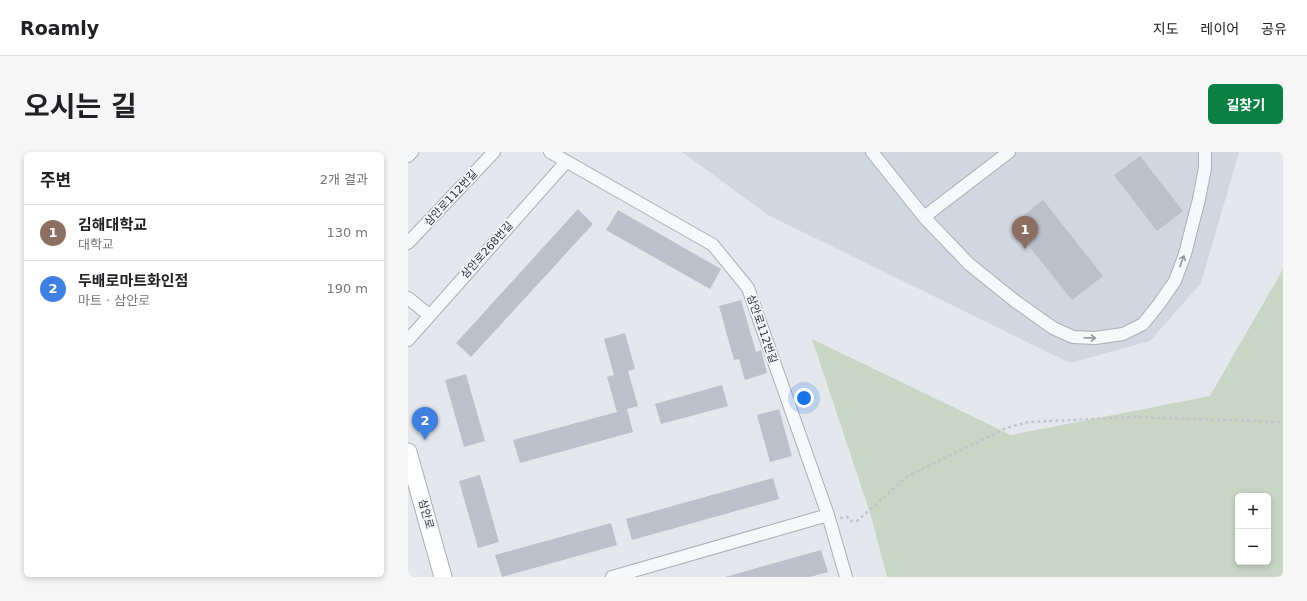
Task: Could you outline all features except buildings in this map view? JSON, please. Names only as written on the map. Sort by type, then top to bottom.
[{"type":"main road","name":"삼안로","points":[[408,452],[443,577]]},
{"type":"street","points":[[408,156],[412,152]]},
{"type":"street","name":"삼안로112번길","points":[[408,243],[494,152]]},
{"type":"street","name":"삼안로112번길","points":[[550,152],[713,245],[748,288],[828,517],[846,577]]},
{"type":"street","points":[[872,152],[924,217],[969,264],[1015,301],[1053,328],[1072,337],[1095,338],[1122,334],[1143,324],[1175,281],[1185,254],[1199,199],[1206,168],[1205,152]]},
{"type":"street","points":[[924,217],[1009,152]]},
{"type":"street","name":"삼안로268번길","points":[[408,340],[566,162]]},
{"type":"street","points":[[408,298],[429,315]]},
{"type":"street","points":[[612,577],[828,517]]},
{"type":"path","points":[[828,517],[847,517],[851,521],[857,521],[908,476],[1006,428],[1028,422],[1135,417],[1283,422]]},
{"type":"shaded area","points":[[682,152],[1239,152],[1201,283],[1150,341],[1070,363],[768,215]]},
{"type":"green space","points":[[1283,269],[1283,577],[887,577],[871,516],[812,339],[1011,435],[1210,396]]},
{"type":"place","name":"김해대학교","points":[[1025,249]]},
{"type":"place","name":"두배로마트화인점","points":[[425,440]]}]
